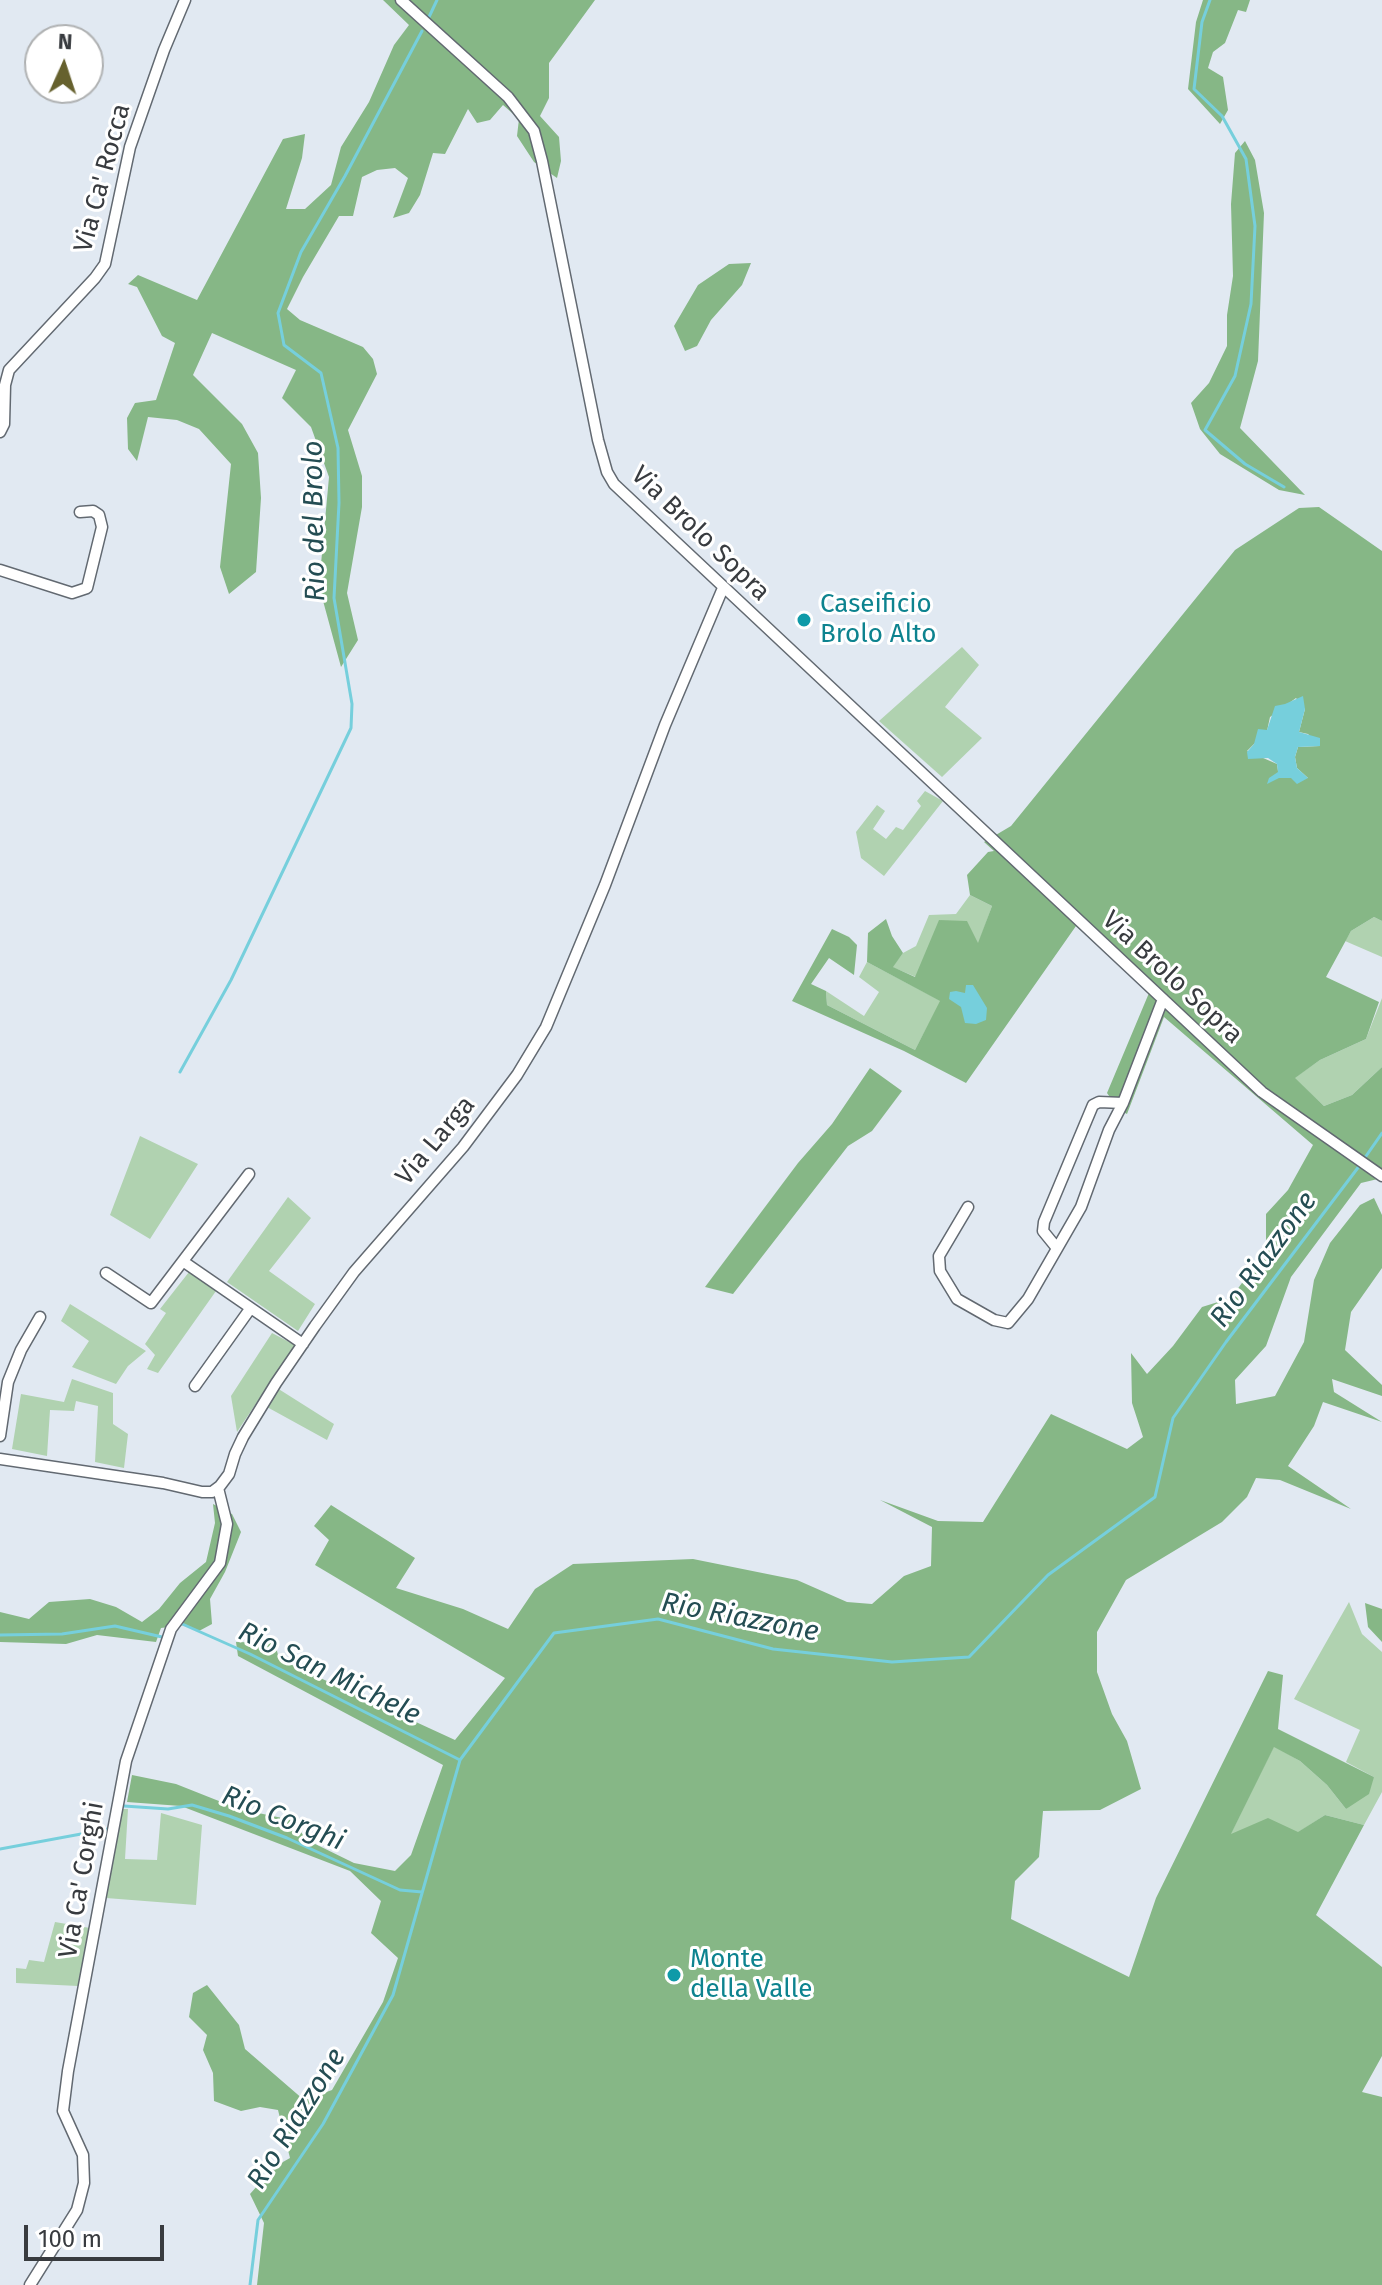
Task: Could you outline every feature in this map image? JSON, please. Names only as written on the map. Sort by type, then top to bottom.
[{"type":"street","name":"Via Ca' Rocca","points":[[0,432],[4,424],[5,385],[9,370],[105,264],[130,147],[185,0]]},
{"type":"street","name":"Via Brolo Sopra","points":[[401,0],[508,97],[534,131],[598,440],[607,472],[624,494],[1262,1092],[1381,1175]]},
{"type":"street","points":[[0,570],[72,593],[87,588],[102,527],[99,515],[93,511],[80,512]]},
{"type":"street","name":"Via Larga","points":[[218,1488],[229,1474],[235,1454],[252,1423],[354,1272],[463,1147],[517,1075],[546,1027],[605,885],[665,725],[723,588]]},
{"type":"street","points":[[968,1207],[939,1256],[940,1271],[957,1299],[994,1320],[1008,1323],[1028,1299],[1081,1207],[1163,999]]},
{"type":"street","points":[[1056,1247],[1043,1231],[1044,1222],[1093,1105],[1099,1102],[1123,1103]]},
{"type":"street","points":[[106,1273],[151,1303],[249,1174]]},
{"type":"street","points":[[184,1262],[303,1344]]},
{"type":"street","points":[[195,1386],[250,1309]]},
{"type":"street","points":[[0,1436],[8,1382],[21,1350],[40,1317]]},
{"type":"street","points":[[0,1459],[163,1483],[202,1492],[212,1492],[218,1488]]},
{"type":"street","name":"Via Ca' Corghi","points":[[30,2285],[77,2210],[84,2183],[83,2155],[63,2111],[126,1761],[171,1629],[220,1563],[227,1524],[218,1488]]},
{"type":"green space","points":[[383,0],[595,0],[549,63],[549,98],[540,116],[559,137],[561,161],[557,178],[534,162],[517,136],[519,119],[503,105],[490,120],[477,123],[468,109],[445,154],[433,153],[420,195],[409,213],[393,218],[408,178],[395,168],[377,170],[362,177],[353,216],[339,216],[287,309],[300,320],[363,347],[373,359],[377,374],[348,430],[362,476],[362,507],[347,593],[358,640],[341,667],[319,586],[329,477],[311,427],[282,398],[296,370],[212,333],[193,375],[242,424],[258,453],[261,498],[256,572],[229,594],[220,567],[231,464],[199,429],[177,420],[148,417],[137,461],[128,449],[127,418],[135,403],[156,400],[175,343],[162,336],[137,287],[128,284],[138,275],[197,300],[283,139],[305,134],[302,158],[286,209],[305,209],[331,185],[341,147],[369,102],[394,45],[409,25]]},
{"type":"green space","points":[[1203,0],[1250,0],[1246,12],[1238,10],[1225,43],[1213,52],[1208,68],[1223,77],[1228,110],[1220,124],[1188,89],[1196,22]]},
{"type":"green space","points":[[1245,141],[1255,160],[1264,213],[1258,361],[1240,428],[1305,495],[1279,490],[1220,454],[1200,429],[1191,403],[1209,383],[1227,346],[1227,315],[1233,276],[1231,204],[1235,153]]},
{"type":"green space","points":[[751,263],[742,285],[711,320],[697,346],[685,351],[674,326],[698,285],[729,264]]},
{"type":"green space","points":[[1319,507],[1382,551],[1382,921],[1374,917],[1351,931],[1326,977],[1379,1002],[1366,1039],[1320,1060],[1295,1078],[1324,1106],[1352,1095],[1382,1067],[1382,1178],[1361,1183],[1291,1277],[1266,1346],[1235,1380],[1236,1404],[1275,1396],[1304,1342],[1314,1280],[1330,1243],[1360,1205],[1374,1198],[1382,1215],[1382,1268],[1351,1312],[1345,1350],[1382,1385],[1382,1396],[1332,1379],[1334,1392],[1382,1422],[1323,1402],[1314,1426],[1288,1466],[1351,1509],[1280,1480],[1256,1478],[1247,1497],[1222,1522],[1126,1580],[1097,1632],[1097,1672],[1112,1714],[1127,1741],[1141,1789],[1100,1810],[1043,1811],[1039,1857],[1015,1881],[1011,1919],[1129,1977],[1156,1898],[1268,1671],[1283,1675],[1278,1729],[1374,1777],[1369,1794],[1346,1809],[1327,1785],[1300,1761],[1274,1747],[1231,1834],[1268,1818],[1298,1832],[1325,1815],[1364,1825],[1316,1915],[1382,1967],[1382,2056],[1362,2092],[1382,2097],[1382,2285],[257,2285],[264,2223],[250,2194],[274,2167],[290,2158],[278,2110],[260,2107],[241,2111],[214,2101],[213,2073],[203,2050],[207,2035],[189,2017],[193,1993],[207,1985],[239,2025],[245,2049],[304,2100],[332,2090],[383,2002],[398,1958],[371,1933],[381,1901],[350,1871],[181,1806],[127,1802],[132,1775],[176,1784],[239,1809],[292,1820],[307,1840],[354,1863],[395,1871],[411,1855],[443,1765],[238,1656],[236,1642],[275,1643],[279,1659],[455,1740],[505,1678],[315,1565],[329,1540],[314,1526],[331,1505],[415,1558],[396,1588],[463,1609],[508,1629],[535,1589],[573,1564],[693,1559],[797,1580],[847,1602],[872,1604],[904,1576],[931,1566],[932,1527],[880,1500],[938,1521],[983,1522],[1051,1414],[1127,1449],[1143,1437],[1132,1403],[1131,1353],[1147,1374],[1202,1307],[1231,1298],[1266,1250],[1266,1214],[1288,1190],[1313,1145],[1164,1017],[1127,1114],[1119,1110],[1107,1093],[1149,993],[1076,926],[966,1083],[904,1051],[792,1001],[832,929],[849,937],[857,945],[854,975],[829,958],[811,984],[826,991],[827,1005],[915,1050],[940,1001],[867,962],[868,933],[886,919],[903,953],[893,967],[915,977],[939,920],[967,921],[978,943],[992,906],[970,895],[967,875],[988,852],[994,851],[984,842],[1011,826],[1235,550],[1299,508]],"holes":[[[1296,698],[1305,709],[1299,732],[1308,734],[1320,746],[1298,747],[1295,757],[1297,768],[1308,778],[1279,778],[1277,764],[1247,751],[1267,731],[1270,717]]]},
{"type":"green space","points":[[962,647],[979,665],[945,707],[982,738],[942,777],[879,721]]},
{"type":"green space","points":[[925,791],[943,801],[884,876],[861,858],[856,832],[877,805],[885,811],[873,829],[886,839],[896,827],[903,830],[921,806],[917,801]]},
{"type":"green space","points":[[970,895],[992,906],[978,945],[940,920],[916,977],[892,967],[903,953],[916,946],[929,915],[956,914]]},
{"type":"green space","points":[[1374,917],[1382,921],[1382,957],[1345,941],[1351,931]]},
{"type":"green space","points":[[867,962],[941,1001],[915,1050],[827,1005],[826,991],[864,1016],[879,992],[859,977]]},
{"type":"green space","points":[[1382,998],[1382,1067],[1352,1095],[1324,1106],[1294,1078],[1320,1060],[1366,1039]]},
{"type":"green space","points":[[870,1068],[902,1091],[872,1131],[848,1146],[733,1294],[705,1287],[798,1163],[832,1124]]},
{"type":"green space","points":[[140,1136],[198,1164],[150,1239],[110,1215]]},
{"type":"green space","points":[[288,1197],[311,1218],[269,1271],[315,1304],[298,1331],[227,1282]]},
{"type":"green space","points":[[189,1272],[216,1291],[158,1373],[147,1369],[155,1355],[145,1344],[166,1313],[160,1309]]},
{"type":"green space","points":[[70,1304],[146,1351],[128,1366],[116,1384],[72,1367],[89,1341],[61,1321]]},
{"type":"green space","points":[[272,1333],[295,1345],[237,1432],[231,1396]]},
{"type":"green space","points":[[72,1379],[113,1393],[113,1424],[128,1434],[124,1468],[95,1462],[98,1406],[76,1401],[74,1411],[50,1410],[47,1456],[12,1449],[21,1394],[64,1402]]},
{"type":"green space","points":[[277,1388],[334,1424],[327,1440],[267,1407]]},
{"type":"green space","points":[[213,1504],[232,1514],[241,1532],[210,1599],[212,1624],[199,1631],[184,1625],[161,1628],[156,1642],[97,1635],[66,1644],[0,1642],[0,1612],[29,1619],[49,1602],[90,1599],[116,1607],[142,1622],[159,1609],[180,1583],[206,1562],[215,1523]]},
{"type":"green space","points":[[1349,1602],[1362,1634],[1382,1652],[1382,1792],[1364,1825],[1325,1815],[1299,1832],[1230,1835],[1274,1746],[1300,1761],[1327,1785],[1346,1809],[1374,1777],[1346,1762],[1360,1730],[1294,1699]]},
{"type":"green space","points":[[1365,1603],[1382,1609],[1382,1642],[1368,1627]]},
{"type":"green space","points":[[121,1809],[128,1809],[125,1859],[157,1860],[161,1813],[202,1825],[196,1905],[106,1898]]},
{"type":"green space","points":[[55,1922],[90,1928],[78,1986],[16,1983],[16,1968],[26,1969],[29,1960],[44,1962]]},
{"type":"water","points":[[1303,696],[1305,709],[1299,732],[1320,738],[1320,746],[1298,747],[1295,757],[1297,768],[1308,778],[1297,784],[1291,778],[1279,778],[1267,784],[1269,778],[1278,772],[1277,764],[1268,758],[1248,759],[1247,752],[1254,744],[1258,729],[1267,730],[1275,706]]},
{"type":"water","points":[[966,985],[973,985],[987,1008],[986,1020],[976,1024],[965,1023],[961,1007],[949,999],[950,992],[965,993]]},
{"type":"waterway","name":"Rio del Brolo","points":[[429,17],[437,0]]},
{"type":"waterway","points":[[1210,0],[1202,22],[1194,89],[1222,116],[1246,159],[1255,226],[1251,304],[1235,376],[1205,430],[1245,464],[1284,487]]},
{"type":"waterway","name":"Rio del Brolo","points":[[180,1072],[231,980],[351,728],[352,704],[334,598],[339,503],[338,448],[321,373],[284,345],[278,313],[301,252],[422,31]]},
{"type":"waterway","name":"Rio Riazzone","points":[[1364,1159],[1382,1133]]},
{"type":"waterway","name":"Rio Riazzone","points":[[250,2285],[258,2220],[323,2124],[393,1995],[460,1760],[554,1633],[658,1619],[773,1649],[892,1662],[969,1657],[1048,1575],[1155,1497],[1173,1418],[1226,1342],[1360,1165]]},
{"type":"waterway","name":"Rio San Michele","points":[[180,1623],[250,1654],[460,1760]]},
{"type":"waterway","name":"Rio San Michele","points":[[0,1635],[62,1634],[115,1626],[162,1637]]},
{"type":"waterway","name":"Rio Corghi","points":[[124,1806],[168,1809],[192,1805],[287,1838],[400,1890],[422,1892]]},
{"type":"waterway","name":"Rio Corghi","points":[[0,1849],[108,1829]]},
{"type":"place","name":"Caseificio Brolo Alto","points":[[804,620]]},
{"type":"place","name":"Monte della Valle","points":[[674,1975]]}]
